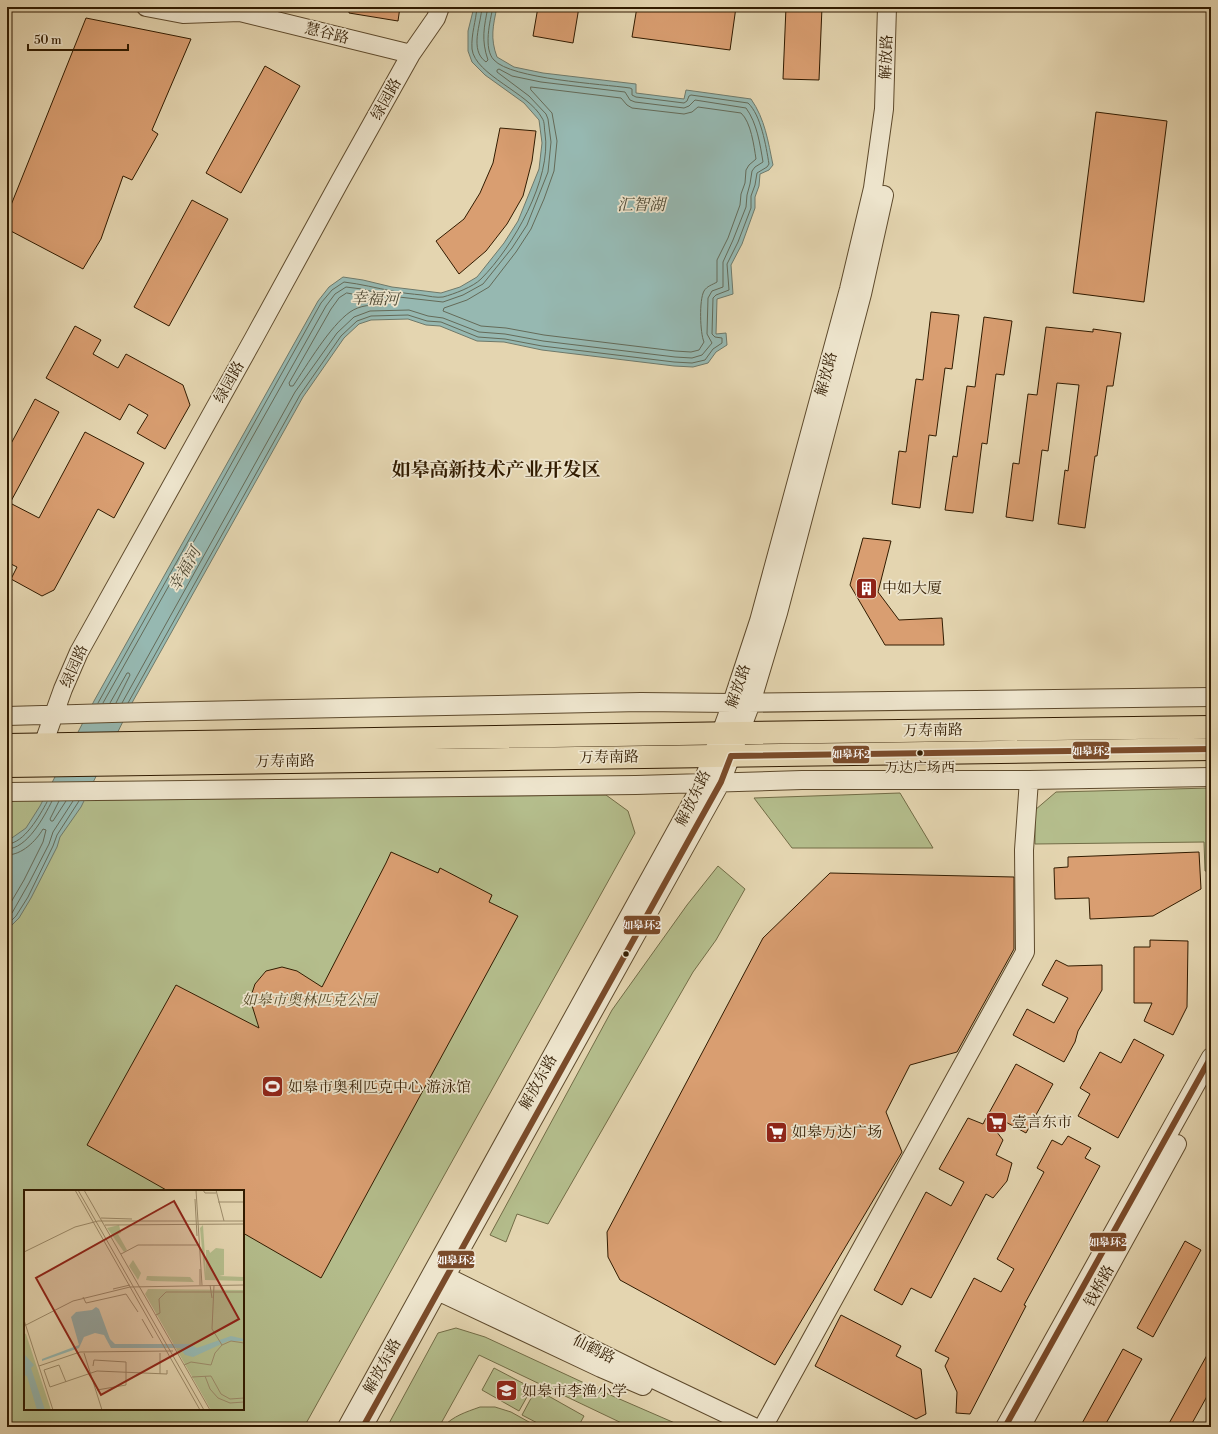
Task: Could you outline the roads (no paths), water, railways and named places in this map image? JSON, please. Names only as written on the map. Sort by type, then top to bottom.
[{"type":"main road","name":"万寿南路","points":[[7,745],[1211,727]]},
{"type":"main road","name":"万寿南路","points":[[7,766],[1211,749]]},
{"type":"street","name":"慧谷路","points":[[146,7],[183,14],[240,12],[412,54]]},
{"type":"street","name":"绿园路","points":[[35,766],[53,716],[79,652],[412,54],[436,18],[440,7]]},
{"type":"street","name":"解放路","points":[[730,733],[732,703],[761,614],[849,289],[873,188],[884,110],[887,7]]},
{"type":"street","name":"解放路","points":[[730,733],[751,703],[778,613],[862,294],[885,190],[896,113],[899,7]]},
{"type":"street","points":[[7,716],[641,702],[751,703],[1211,697]]},
{"type":"street","name":"解放东路","points":[[363,1427],[436,1281],[702,784],[721,756],[730,733]]},
{"type":"street","name":"解放东路","points":[[348,1427],[436,1281],[721,782],[721,756]]},
{"type":"street","points":[[7,792],[702,784],[721,782],[802,780],[1029,780],[1211,777]]},
{"type":"street","points":[[763,1427],[1025,952],[1024,850],[1029,780]]},
{"type":"street","name":"钱桥路","points":[[1005,1427],[1211,1057]]},
{"type":"street","name":"钱桥路","points":[[1021,1427],[1211,1082]]},
{"type":"street","name":"仙鹤路","points":[[436,1281],[601,1368],[733,1427]]},
{"type":"street","name":"仙鹤路","points":[[436,1281],[647,1376],[754,1427]]},
{"type":"water","name":"汇智湖","points":[[474,7],[497,7],[494,20],[493,44],[497,57],[514,67],[543,73],[636,84],[636,93],[684,99],[686,90],[751,99],[763,122],[773,165],[769,170],[760,174],[759,186],[755,197],[755,208],[742,244],[731,265],[733,294],[717,299],[716,334],[726,333],[727,345],[716,352],[708,363],[693,367],[674,366],[542,350],[504,342],[477,341],[440,326],[426,325],[408,319],[371,320],[359,324],[344,338],[303,397],[133,701],[81,807],[60,837],[57,847],[31,898],[19,918],[7,930],[7,840],[26,828],[40,806],[94,701],[318,301],[329,287],[343,277],[392,287],[441,293],[460,287],[477,277],[504,243],[518,221],[539,169],[542,143],[539,120],[524,103],[485,75],[472,62],[468,51],[468,31]]},
{"type":"place","name":"中如大厦","points":[[866,588]]},
{"type":"place","name":"万达广场西","points":[[920,753]]},
{"type":"place","name":"如皋市奥利匹克中心 游泳馆","points":[[272,1087]]},
{"type":"place","name":"壹言东市","points":[[996,1122]]},
{"type":"place","name":"如皋万达广场","points":[[777,1132]]},
{"type":"place","name":"如皋市李渔小学","points":[[506,1391]]},
{"type":"district","name":"如皋高新技术产业开发区","points":[[496,469]]},
{"type":"water label","name":"幸福河","points":[[375,298]]},
{"type":"water label","name":"幸福河","points":[[184,569]]},
{"type":"park label","name":"如皋市奥林匹克公园","points":[[309,1000]]}]
